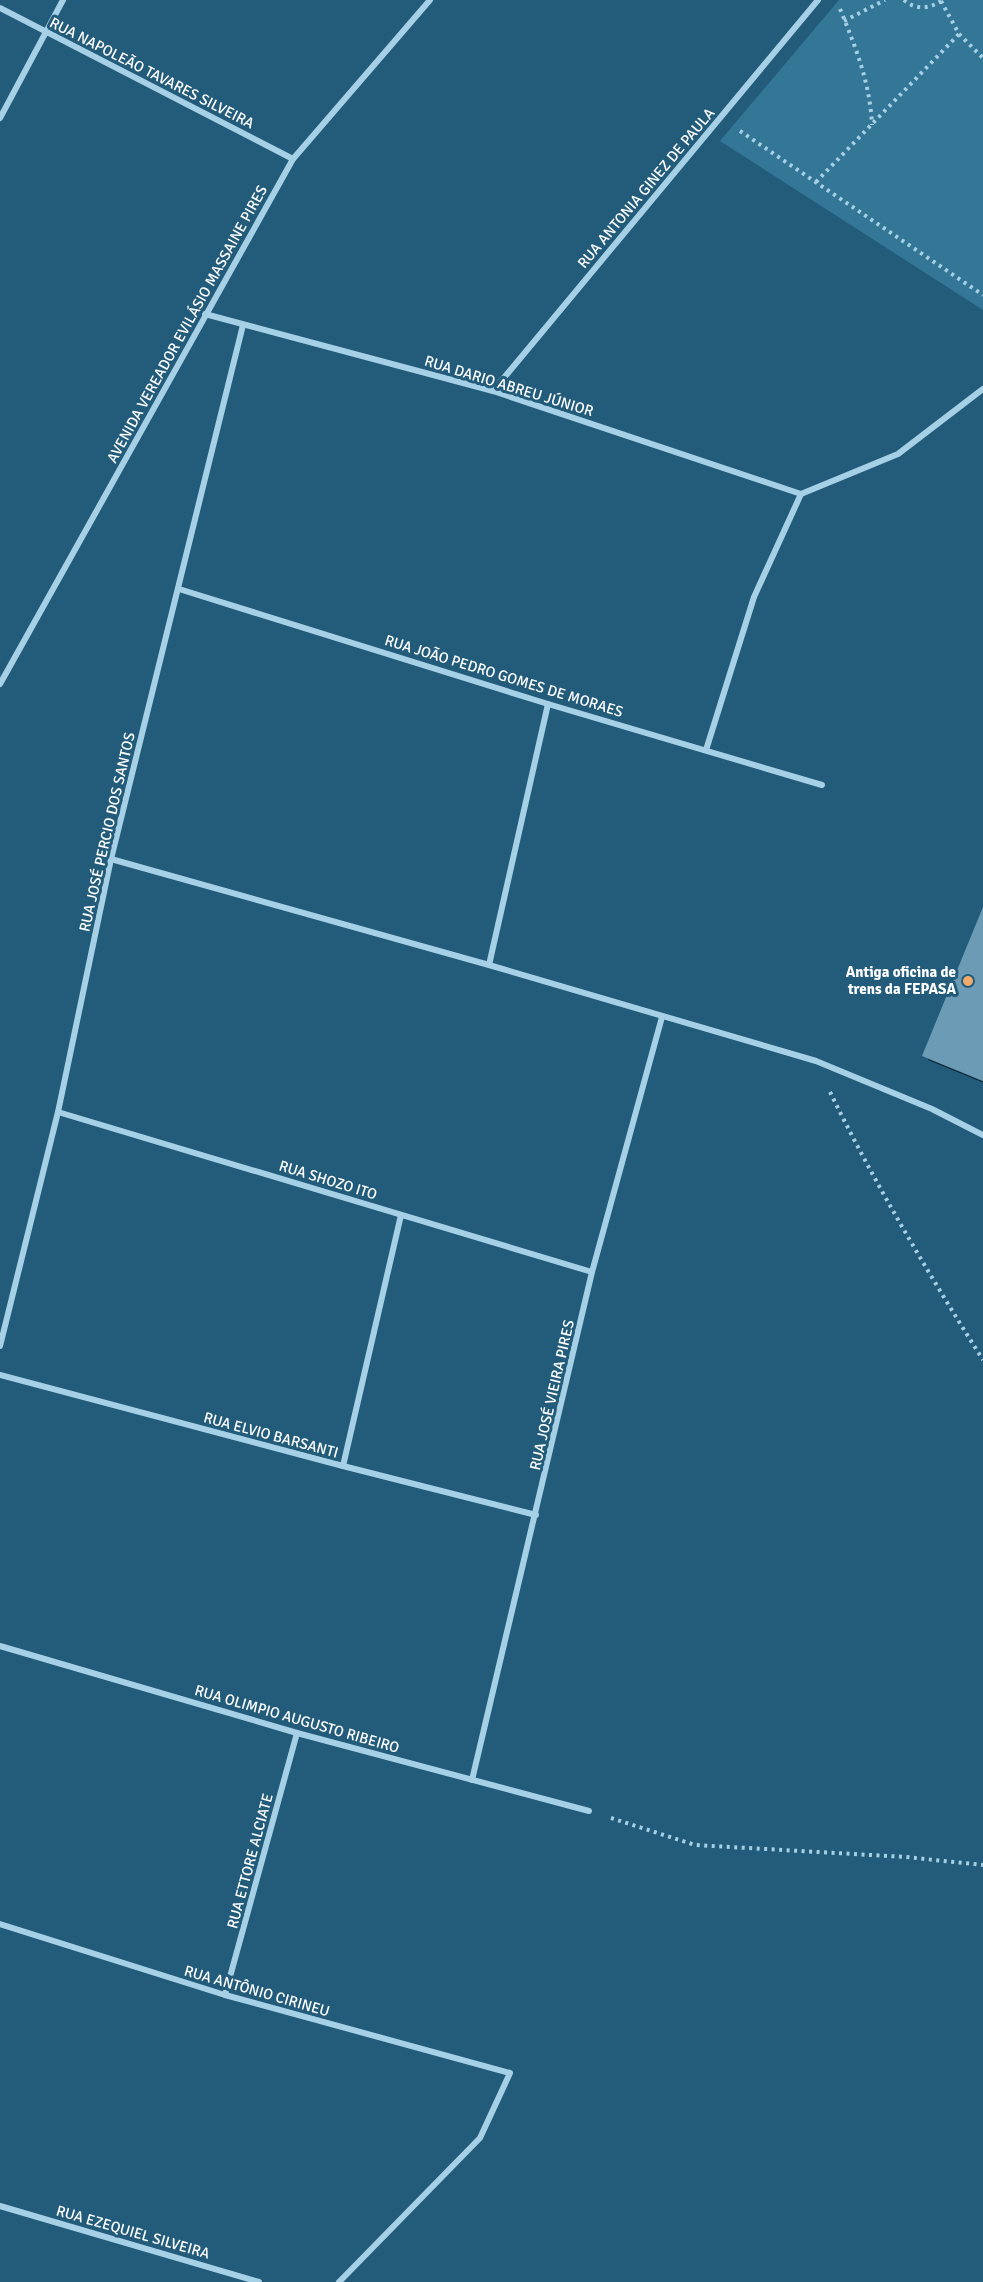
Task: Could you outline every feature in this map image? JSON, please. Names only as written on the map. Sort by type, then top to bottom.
[{"type":"street","points":[[0,118],[63,0]]},
{"type":"street","name":"AVENIDA VEREADOR EVILÁSIO MASSAINE PIRES","points":[[0,684],[3,670],[293,159],[430,0]]},
{"type":"street","name":"RUA ANTONIA GINEZ DE PAULA","points":[[494,391],[818,0]]},
{"type":"street","name":"RUA NAPOLEÃO TAVARES SILVEIRA","points":[[0,8],[293,159]]},
{"type":"street","name":"RUA DARIO ABREU JÚNIOR","points":[[205,314],[494,391],[801,494]]},
{"type":"street","name":"RUA JOSÉ PERCIO DOS SANTOS","points":[[0,1346],[58,1112],[111,859],[243,325]]},
{"type":"street","points":[[706,750],[754,597],[801,494],[898,454],[983,389]]},
{"type":"street","name":"RUA JOÃO PEDRO GOMES DE MORAES","points":[[179,589],[548,704],[822,785]]},
{"type":"street","points":[[489,965],[548,704]]},
{"type":"street","points":[[111,859],[489,965],[816,1061],[932,1108],[983,1136]]},
{"type":"street","name":"RUA JOSÉ VIEIRA PIRES","points":[[472,1780],[592,1272],[662,1017]]},
{"type":"street","name":"RUA SHOZO ITO","points":[[58,1112],[592,1272]]},
{"type":"street","points":[[343,1466],[401,1215]]},
{"type":"street","name":"RUA ELVIO BARSANTI","points":[[0,1375],[536,1515]]},
{"type":"street","name":"RUA OLIMPIO AUGUSTO RIBEIRO","points":[[0,1646],[297,1733],[590,1811]]},
{"type":"street","name":"RUA ETTORE ALCIATE","points":[[225,1995],[297,1733]]},
{"type":"street","name":"RUA ANTÔNIO CIRINEU","points":[[0,1924],[225,1995],[510,2073],[480,2138],[339,2282]]},
{"type":"street","name":"RUA EZEQUIEL SILVEIRA","points":[[0,2206],[259,2282]]},
{"type":"path","points":[[836,0],[861,63],[871,99],[872,126]]},
{"type":"path","points":[[844,21],[885,0]]},
{"type":"path","points":[[904,0],[924,8],[933,6],[941,0],[959,34],[983,58]]},
{"type":"path","points":[[816,182],[959,34]]},
{"type":"path","points":[[720,118],[983,295]]},
{"type":"path","points":[[816,1061],[854,1141],[947,1303],[983,1360]]},
{"type":"path","points":[[590,1811],[695,1845],[906,1857],[983,1865]]},
{"type":"shaded area","points":[[839,0],[983,0],[983,310],[720,141]]},
{"type":"building","name":"Antiga oficina de trens da FEPASA","points":[[983,907],[983,1081],[922,1056]]},
{"type":"place","name":"Antiga oficina de trens da FEPASA","points":[[968,981]]}]
